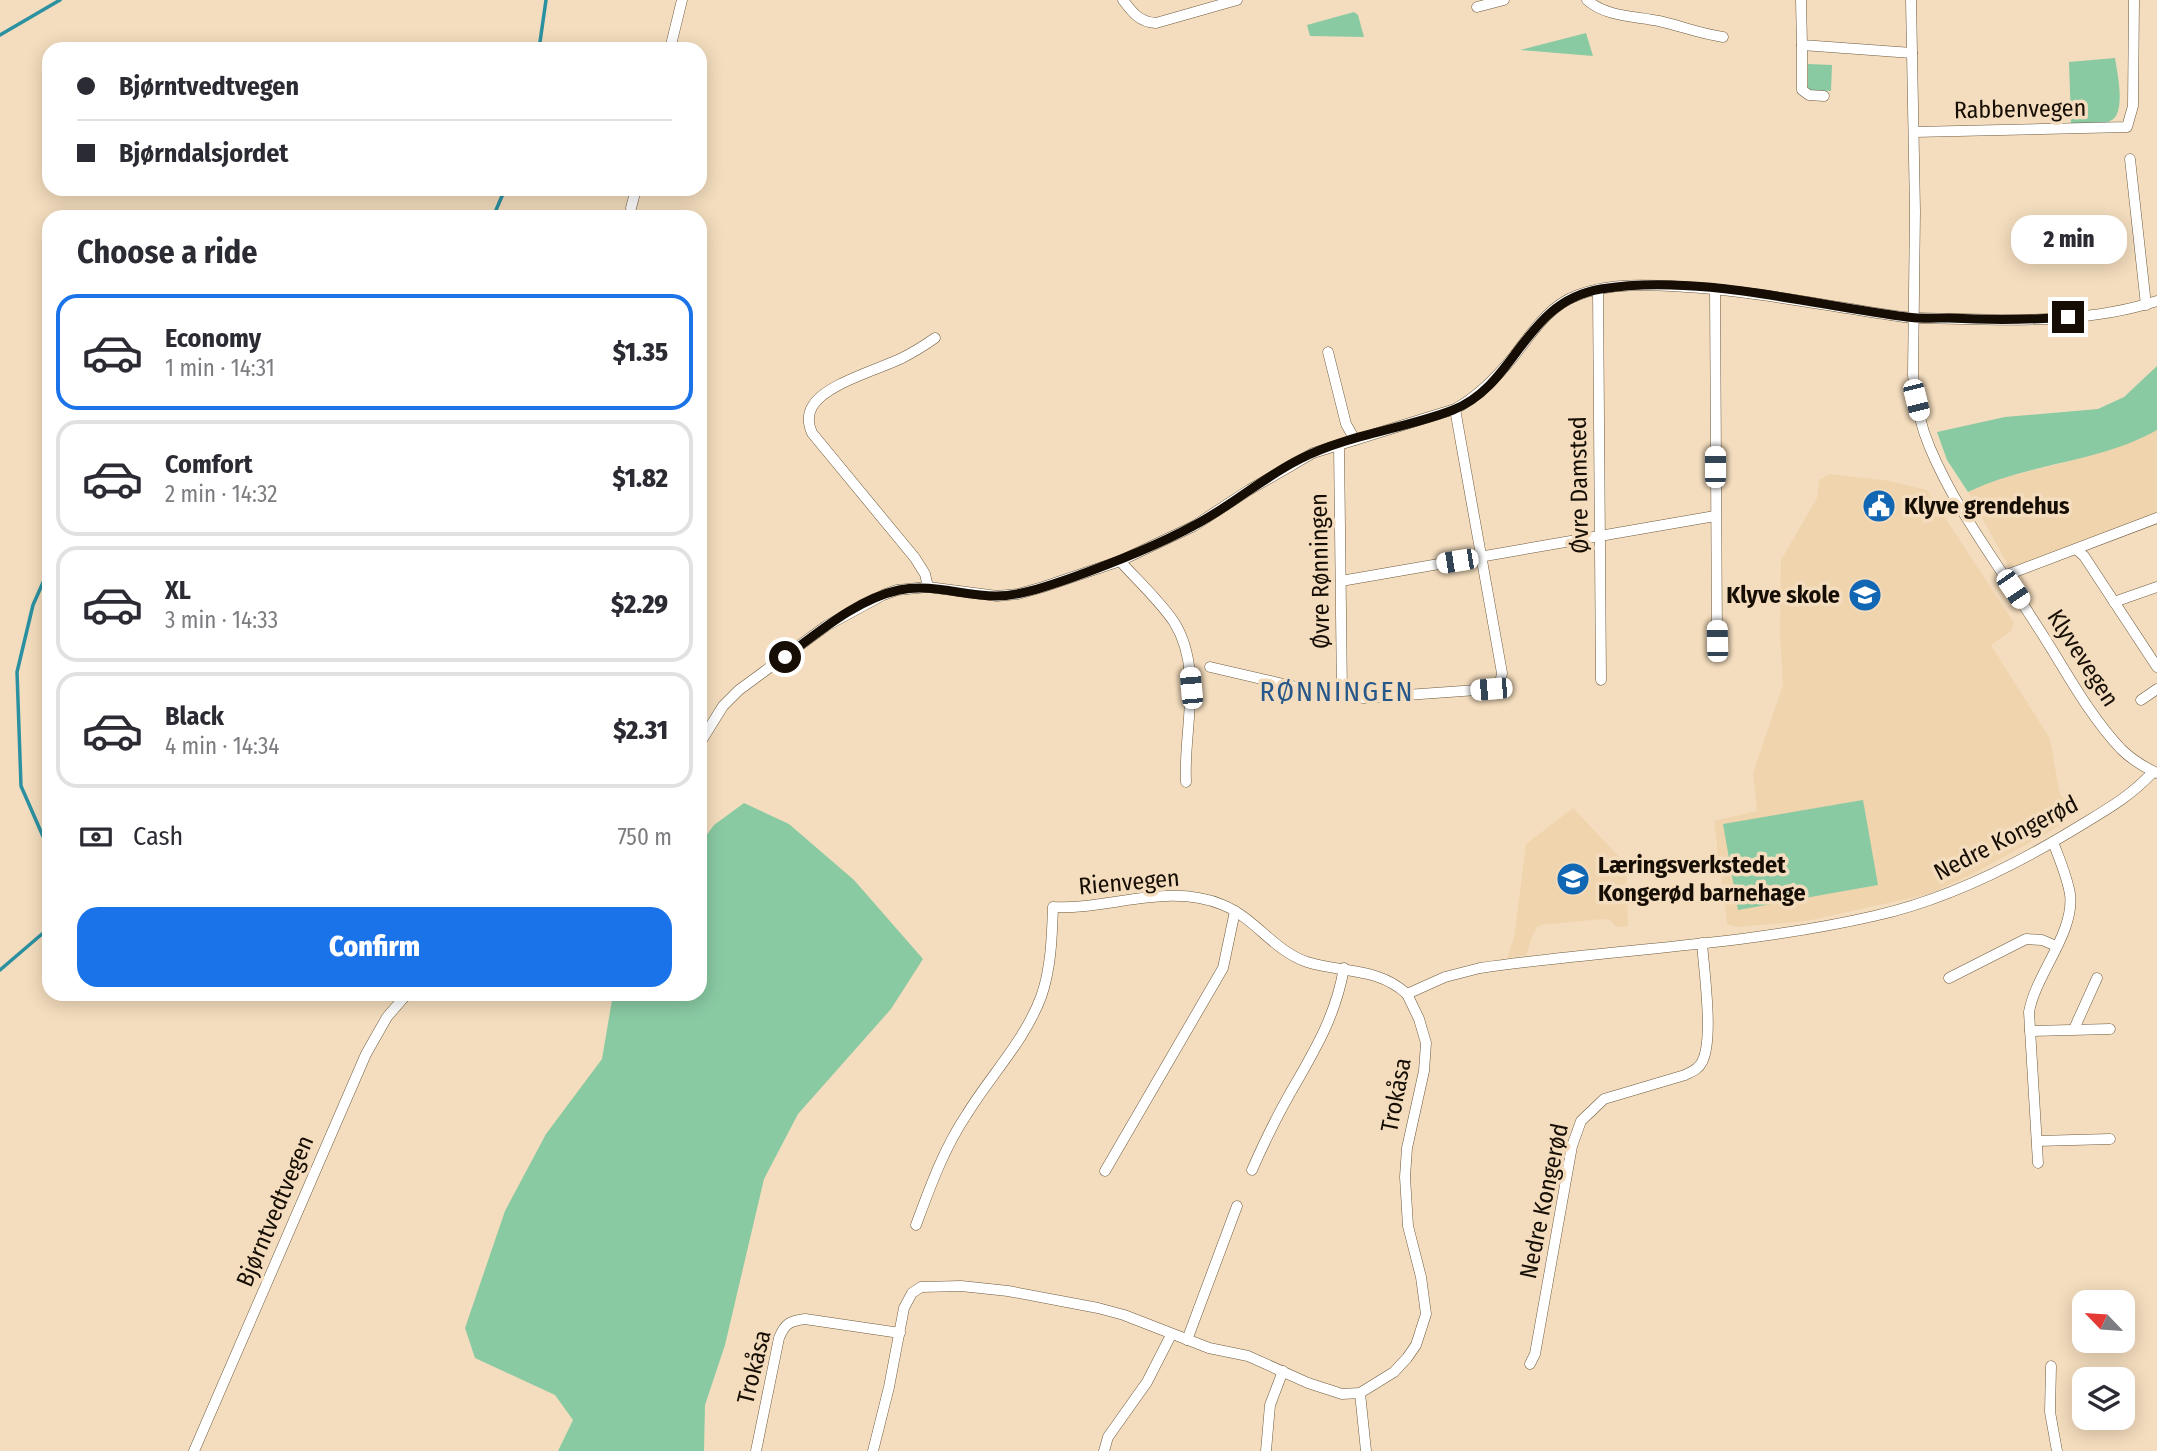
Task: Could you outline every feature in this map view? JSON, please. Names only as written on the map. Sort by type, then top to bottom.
[{"type":"street","points":[[672,42],[682,0]]},
{"type":"street","points":[[1123,0],[1142,21],[1156,23],[1237,0]]},
{"type":"street","points":[[1477,7],[1504,0]]},
{"type":"street","points":[[1587,0],[1610,13],[1659,21],[1723,37]]},
{"type":"street","points":[[1801,0],[1802,90],[1809,95],[1824,96]]},
{"type":"street","points":[[1911,0],[1915,318]]},
{"type":"street","name":"Rabbenvegen","points":[[1914,132],[2127,127],[2133,106],[2134,0]]},
{"type":"street","points":[[1802,46],[1912,53]]},
{"type":"street","points":[[2130,159],[2146,305]]},
{"type":"street","points":[[631,208],[634,196]]},
{"type":"street","points":[[707,732],[723,706],[734,695],[826,626],[883,595],[897,590],[928,587],[997,596],[1018,594],[1120,561],[1194,526],[1298,460],[1455,409],[1484,389],[1546,314],[1568,299],[1598,290],[1663,285],[1794,299],[1915,318],[1993,320],[2118,312],[2157,301]]},
{"type":"street","points":[[1714,289],[1717,641]]},
{"type":"street","name":"Øvre Damsted","points":[[1598,290],[1601,680]]},
{"type":"street","name":"Klyvevegen","points":[[1915,318],[1913,375],[1923,428],[1951,491],[1973,530],[2109,735],[2124,752],[2155,773]]},
{"type":"street","points":[[928,587],[925,574],[915,558],[812,433],[808,424],[812,407],[832,389],[904,357],[935,338]]},
{"type":"street","points":[[1328,352],[1346,424],[1355,440]]},
{"type":"street","points":[[1210,667],[1309,690],[1379,698],[1491,689],[1500,684],[1502,673],[1455,409]]},
{"type":"street","name":"Øvre Rønningen","points":[[1339,445],[1342,695]]},
{"type":"street","points":[[1342,581],[1715,516]]},
{"type":"street","points":[[2004,576],[2157,518]]},
{"type":"street","points":[[2076,549],[2084,556],[2157,667]]},
{"type":"street","points":[[1120,561],[1167,613],[1182,642],[1188,662],[1191,688],[1186,782]]},
{"type":"street","points":[[2114,602],[2157,587]]},
{"type":"street","points":[[2141,700],[2157,689]]},
{"type":"street","name":"Nedre Kongerød","points":[[1530,1364],[1535,1354],[1572,1146],[1581,1121],[1604,1099],[1685,1075],[1697,1069],[1702,1062],[1707,1030],[1702,943],[1776,934],[1875,916],[1930,900],[1978,880],[2053,842],[2136,790],[2155,773]]},
{"type":"street","points":[[2038,1163],[2030,1031],[2031,1003],[2069,914],[2070,895],[2053,842]]},
{"type":"street","name":"Rienvegen","points":[[916,1225],[956,1131],[1022,1034],[1041,998],[1051,953],[1053,907],[1095,906],[1162,896],[1207,900],[1235,911],[1289,954],[1309,962],[1381,977],[1407,995]]},
{"type":"street","points":[[1105,1171],[1223,968],[1235,911]]},
{"type":"street","points":[[1949,978],[2026,939],[2042,940],[2056,946]]},
{"type":"street","points":[[1407,995],[1446,977],[1480,968],[1702,943]]},
{"type":"street","points":[[1252,1170],[1271,1129],[1328,1026],[1344,968]]},
{"type":"street","points":[[2074,1029],[2097,978]]},
{"type":"street","name":"Trokåsa","points":[[1360,1394],[1394,1372],[1407,1358],[1422,1331],[1426,1314],[1421,1277],[1408,1226],[1405,1177],[1407,1148],[1424,1071],[1426,1043],[1419,1019],[1407,995]]},
{"type":"street","name":"Bjørntvedtvegen","points":[[194,1451],[366,1054],[387,1017],[401,1001]]},
{"type":"street","points":[[2030,1031],[2110,1029]]},
{"type":"street","points":[[2037,1141],[2110,1139]]},
{"type":"street","points":[[1187,1340],[1237,1206]]},
{"type":"street","points":[[873,1451],[904,1308],[912,1293],[921,1287],[937,1286],[973,1287],[1060,1299],[1124,1315],[1171,1335],[1248,1356],[1328,1391],[1360,1394],[1366,1451]]},
{"type":"street","name":"Trokåsa","points":[[756,1451],[779,1338],[784,1326],[790,1321],[805,1319],[900,1333]]},
{"type":"street","points":[[1104,1451],[1108,1437],[1147,1382],[1171,1335]]},
{"type":"street","points":[[2051,1366],[2050,1412],[2057,1451]]},
{"type":"street","points":[[1266,1451],[1269,1405],[1283,1371]]},
{"type":"shaded area","points":[[2157,430],[2157,516],[2010,569],[1968,492],[1993,480],[2064,463],[2144,437]]},
{"type":"shaded area","points":[[1830,474],[1890,481],[1927,490],[2014,623],[2011,631],[1991,645],[2050,739],[2060,795],[2078,812],[2047,833],[1929,894],[1807,921],[1737,927],[1727,924],[1714,821],[1757,811],[1753,773],[1783,685],[1780,635],[1781,560],[1817,498],[1819,480]]},
{"type":"shaded area","name":"Læringsverkstedet Kongerød barnehage","points":[[1573,808],[1626,864],[1628,926],[1616,927],[1610,920],[1602,919],[1541,925],[1532,937],[1526,955],[1507,958],[1514,938],[1526,844]]},
{"type":"green space","points":[[1354,12],[1358,15],[1364,37],[1310,36],[1307,25]]},
{"type":"green space","points":[[1586,33],[1593,56],[1520,50]]},
{"type":"green space","points":[[2115,58],[2120,102],[2115,117],[2102,123],[2071,123],[2069,62]]},
{"type":"green space","points":[[1808,64],[1832,65],[1831,91],[1808,90]]},
{"type":"green space","points":[[2157,366],[2157,430],[2135,441],[1991,482],[1968,492],[1947,460],[1937,432],[2005,417],[2098,409],[2124,397]]},
{"type":"green space","points":[[1863,800],[1878,885],[1738,910],[1723,824]]},
{"type":"green space","points":[[744,803],[789,824],[854,880],[923,959],[891,1009],[798,1114],[764,1179],[725,1345],[705,1405],[704,1451],[558,1451],[573,1420],[555,1395],[475,1358],[465,1328],[505,1211],[546,1134],[602,1059],[612,1001],[707,1001],[707,834],[714,825]]},
{"type":"waterway","points":[[0,35],[60,0]]},
{"type":"waterway","points":[[540,42],[546,0]]},
{"type":"waterway","points":[[496,210],[502,196]]},
{"type":"waterway","points":[[42,585],[33,605],[17,672],[21,786],[42,834]]},
{"type":"waterway","points":[[0,970],[42,934]]},
{"type":"place","name":"Klyve grendehus","points":[[1879,506]]},
{"type":"place","name":"Klyve skole","points":[[1865,595]]},
{"type":"place","name":"Læringsverkstedet Kongerød barnehage","points":[[1573,879]]},
{"type":"district","name":"RØNNINGEN","points":[[1337,691]]},
{"type":"route","points":[[785,657],[826,626],[866,603],[897,590],[928,587],[997,596],[1018,594],[1120,561],[1194,526],[1313,453],[1455,409],[1484,389],[1546,314],[1580,294],[1612,288],[1663,285],[1776,296],[1915,318],[1993,320],[2068,317]]}]
